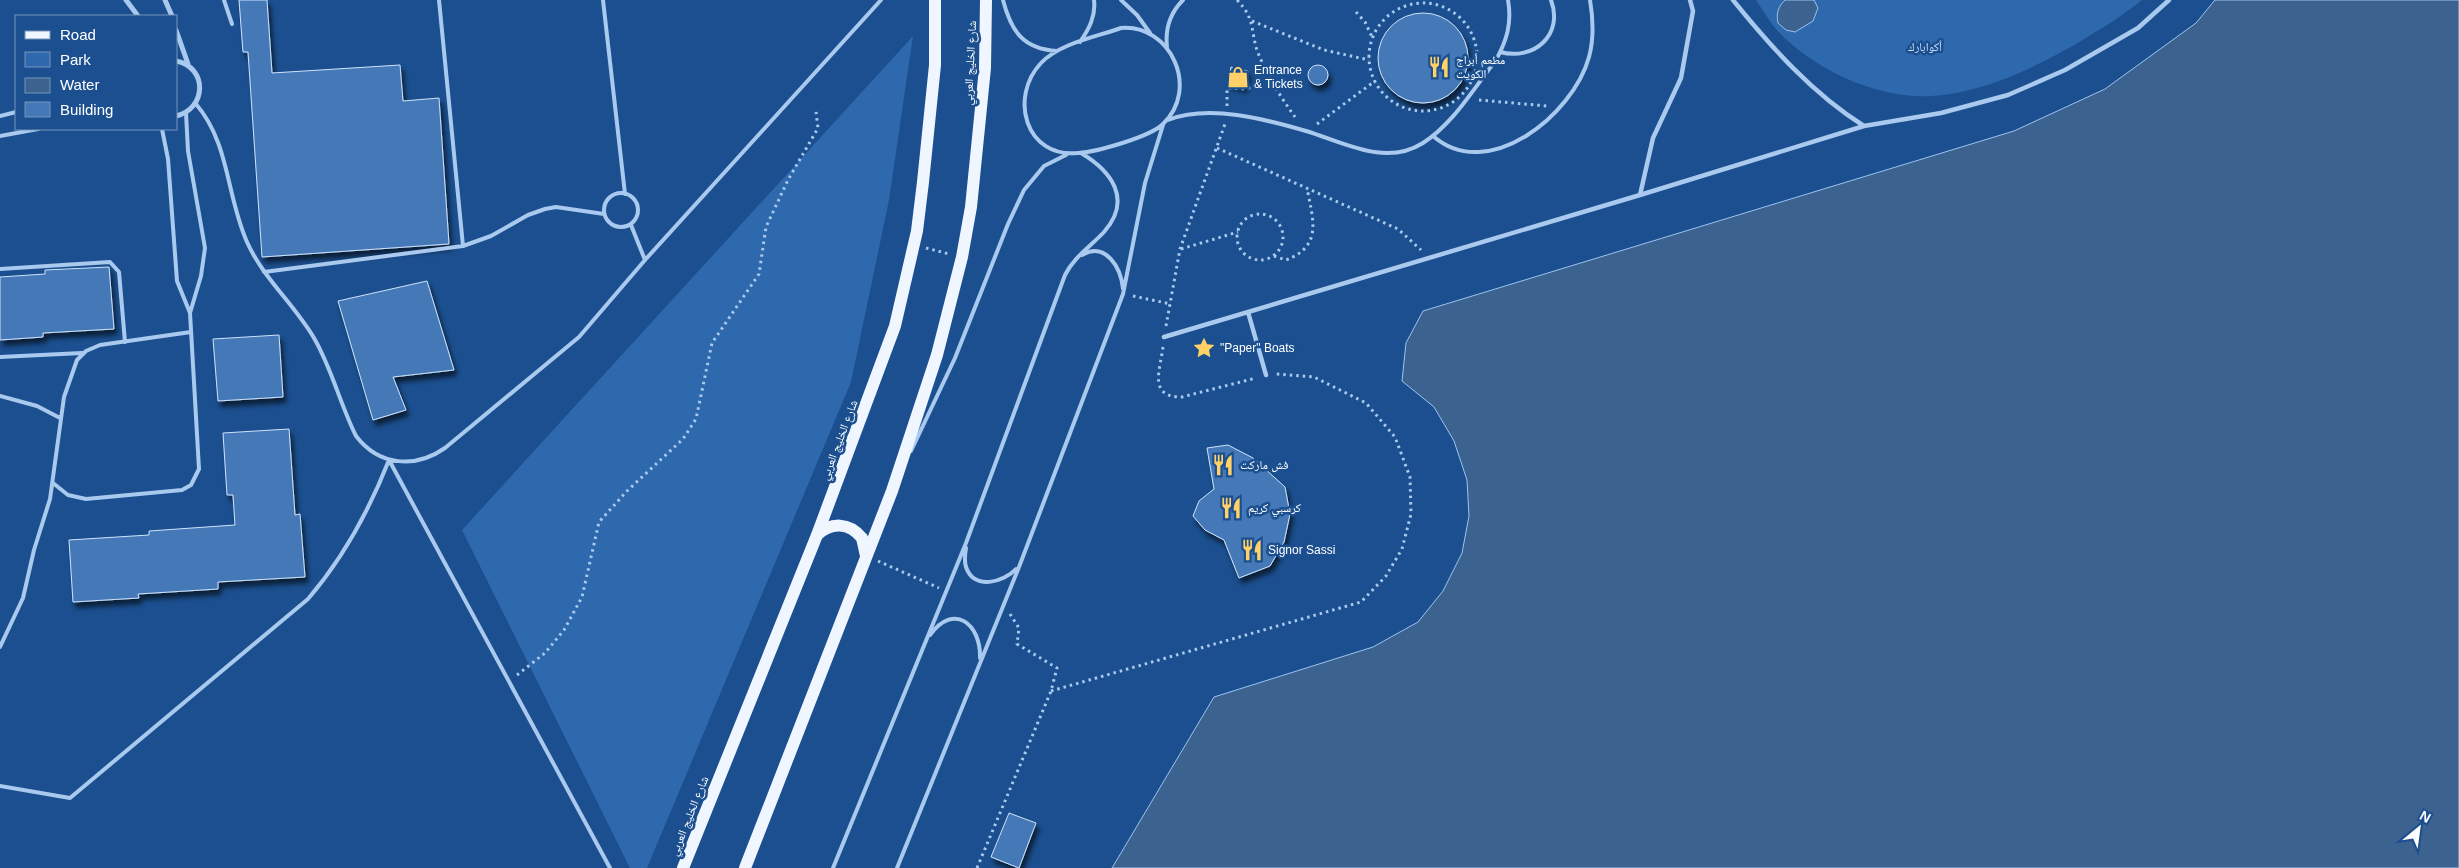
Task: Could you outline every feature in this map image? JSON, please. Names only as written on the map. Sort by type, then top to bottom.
[{"type":"main road","name":"شارع الخليج العربي","points":[[683,868],[817,535],[892,334],[914,245],[923,182],[935,65],[935,0]]},
{"type":"main road","name":"شارع الخليج العربي","points":[[745,868],[892,491],[937,355],[962,257],[977,169],[985,68],[986,0]]},
{"type":"main road","points":[[817,535],[834,525],[853,529],[865,543],[866,556]]},
{"type":"street","points":[[126,0],[137,15]]},
{"type":"street","points":[[165,0],[172,15]]},
{"type":"street","points":[[1640,196],[1653,138],[1681,78],[1693,11],[1690,0]]},
{"type":"street","points":[[1733,0],[1800,76],[1838,110],[1864,126]]},
{"type":"street","points":[[1164,337],[1640,196],[1864,126],[1941,113],[2008,95],[2065,70],[2138,28],[2169,0]]},
{"type":"street","points":[[178,36],[188,65]]},
{"type":"street","points":[[178,61],[188,65],[194,71],[200,83],[196,104],[186,113],[178,115]]},
{"type":"street","points":[[1248,312],[1266,375]]},
{"type":"lane","points":[[224,0],[232,24]]},
{"type":"lane","points":[[439,0],[463,246]]},
{"type":"lane","points":[[603,0],[625,194]]},
{"type":"lane","points":[[196,104],[216,133],[240,225],[264,272],[293,307],[314,338],[324,357],[356,436],[370,450],[389,460],[399,462],[420,461],[436,455],[445,448],[579,337],[645,260],[881,0]]},
{"type":"lane","points":[[1003,0],[1011,25],[1024,40],[1038,49],[1057,51]]},
{"type":"lane","points":[[1079,42],[1089,29],[1093,17],[1094,0]]},
{"type":"lane","points":[[892,491],[955,358],[1008,224],[1024,190],[1044,166],[1059,156],[1081,153],[1141,137],[1162,125],[1177,102],[1180,83],[1178,66],[1167,47],[1152,34],[1122,0]]},
{"type":"lane","points":[[1167,47],[1168,24],[1183,0]]},
{"type":"lane","points":[[1166,120],[1196,112],[1228,114],[1306,131],[1350,148],[1386,152],[1410,148],[1432,136],[1465,99],[1500,52],[1509,28],[1508,0]]},
{"type":"lane","points":[[1500,52],[1524,54],[1539,48],[1552,29],[1554,13],[1551,0]]},
{"type":"lane","points":[[1432,136],[1439,142],[1455,148],[1494,149],[1514,143],[1535,132],[1561,108],[1590,58],[1592,33],[1590,0]]},
{"type":"lane","points":[[1068,154],[1049,149],[1038,142],[1033,136],[1026,118],[1026,96],[1031,79],[1041,63],[1057,51],[1121,28],[1138,29],[1152,34]]},
{"type":"lane","points":[[0,116],[15,112]]},
{"type":"lane","points":[[186,113],[188,151],[205,248],[201,276],[190,313]]},
{"type":"lane","points":[[897,868],[1019,567],[1123,294],[1145,183],[1162,125]]},
{"type":"lane","points":[[0,136],[33,130]]},
{"type":"lane","points":[[53,483],[68,495],[86,499],[182,490],[191,485],[198,474],[200,461],[190,313],[177,281],[168,158],[162,130]]},
{"type":"lane","points":[[833,868],[966,543],[1065,275],[1075,260],[1106,229],[1114,216],[1117,197],[1114,183],[1108,173],[1081,153]]},
{"type":"lane","points":[[616,194],[625,194],[632,197],[638,207],[638,215],[631,225],[617,228],[609,223],[604,214],[604,206],[608,198],[616,194]]},
{"type":"lane","points":[[264,272],[463,246],[490,236],[528,215],[556,207],[604,214]]},
{"type":"lane","points":[[631,225],[645,260]]},
{"type":"lane","points":[[1075,260],[1092,252],[1100,252],[1109,257],[1119,270],[1123,294]]},
{"type":"lane","points":[[0,269],[101,261],[110,262],[119,272],[125,342]]},
{"type":"lane","points":[[0,357],[82,354],[100,345],[191,332]]},
{"type":"lane","points":[[0,647],[1,641],[18,610],[26,586],[53,483],[64,397],[74,366],[82,354]]},
{"type":"lane","points":[[0,396],[37,406],[60,418]]},
{"type":"lane","points":[[389,460],[610,868]]},
{"type":"lane","points":[[0,786],[70,798],[294,611],[308,599],[339,559],[367,510],[389,460]]},
{"type":"lane","points":[[966,543],[965,566],[972,576],[981,581],[1003,580],[1019,567]]},
{"type":"lane","points":[[926,642],[936,628],[945,620],[963,621],[971,625],[976,634],[980,663]]},
{"type":"path","points":[[1237,0],[1252,21],[1258,50],[1271,84],[1306,131],[1375,81]]},
{"type":"path","points":[[1424,3],[1440,6],[1455,13],[1467,25],[1475,39],[1478,55],[1476,72],[1469,87],[1458,99],[1444,107],[1428,111],[1412,110],[1397,104],[1384,95],[1375,81],[1369,60],[1372,37],[1381,23],[1393,12],[1408,5],[1424,3]]},
{"type":"path","points":[[1356,12],[1365,22],[1372,37]]},
{"type":"path","points":[[1252,21],[1324,50],[1369,60]]},
{"type":"path","points":[[1051,691],[1361,602],[1386,576],[1402,549],[1411,514],[1410,477],[1395,437],[1366,403],[1314,377],[1280,374],[1266,375],[1182,398],[1170,397],[1163,393],[1159,386],[1164,337],[1180,250],[1228,114],[1227,88],[1244,89],[1271,84]]},
{"type":"path","points":[[1458,99],[1561,108]]},
{"type":"path","points":[[509,682],[545,653],[564,630],[582,597],[599,522],[627,491],[683,439],[696,419],[712,343],[759,274],[766,227],[788,180],[818,128],[816,112]]},
{"type":"path","points":[[1217,148],[1398,229],[1430,258]]},
{"type":"path","points":[[1274,256],[1286,260],[1299,255],[1308,247],[1314,231],[1307,188]]},
{"type":"path","points":[[1255,215],[1267,215],[1278,222],[1283,233],[1282,246],[1274,256],[1264,260],[1253,259],[1243,253],[1238,243],[1238,232],[1244,221],[1249,218],[1255,215]]},
{"type":"path","points":[[1180,250],[1238,232]]},
{"type":"path","points":[[914,245],[962,257]]},
{"type":"path","points":[[1123,294],[1171,304]]},
{"type":"path","points":[[866,556],[946,591]]},
{"type":"path","points":[[977,868],[1051,691],[1057,668],[1017,644],[1019,628],[1004,604]]},
{"type":"green space","name":"أكوابارك","points":[[1756,0],[2142,0],[2118,18],[2076,44],[2024,71],[1969,90],[1931,96],[1910,96],[1867,87],[1826,68],[1790,43],[1775,28]]},
{"type":"green space","points":[[913,36],[889,200],[851,382],[647,868],[630,868],[462,530]]},
{"type":"water","points":[[1785,0],[1814,0],[1818,8],[1813,21],[1795,32],[1786,30],[1778,23],[1777,16],[1779,8]]},
{"type":"water","points":[[2215,0],[2459,0],[2459,868],[1112,868],[1214,697],[1373,647],[1418,622],[1443,591],[1462,553],[1469,516],[1467,480],[1454,441],[1434,407],[1402,381],[1406,343],[1423,311],[2014,131],[2105,89],[2196,23]]},
{"type":"building","points":[[239,0],[267,0],[272,73],[400,65],[403,101],[439,98],[449,244],[262,257],[248,52],[243,52]]},
{"type":"building","points":[[1423,13],[1440,16],[1455,26],[1465,41],[1468,58],[1465,75],[1455,90],[1440,100],[1423,103],[1406,100],[1391,90],[1381,75],[1378,58],[1381,41],[1391,26],[1406,16]]},
{"type":"building","points":[[1318,65],[1325,68],[1328,75],[1325,82],[1318,85],[1311,82],[1308,75],[1311,68]]},
{"type":"building","name":"Entrance & Tickets","points":[[1231,67],[1248,71],[1244,87],[1228,83]]},
{"type":"building","points":[[109,267],[114,329],[43,333],[43,337],[0,340],[0,277],[45,274],[45,270]]},
{"type":"building","points":[[427,281],[454,370],[393,377],[406,410],[373,420],[338,301]]},
{"type":"building","points":[[279,335],[283,397],[218,401],[213,339]]},
{"type":"building","points":[[289,429],[295,515],[300,514],[305,577],[218,582],[218,589],[138,594],[139,598],[73,602],[69,540],[149,535],[149,531],[235,525],[233,495],[227,495],[223,433]]},
{"type":"building","points":[[1228,445],[1253,458],[1285,487],[1290,514],[1284,542],[1270,566],[1239,578],[1224,540],[1205,530],[1193,516],[1199,501],[1214,489],[1207,448]]},
{"type":"building","points":[[1009,813],[1036,823],[1019,868],[991,857]]},
{"type":"place","name":"مطعم أبراج الكويت","points":[[1439,67]]},
{"type":"place","name":"Entrance & Tickets","points":[[1238,77]]},
{"type":"place","name":"\"Paper\" Boats","points":[[1204,348]]},
{"type":"place","name":"فش ماركت","points":[[1223,465]]},
{"type":"place","name":"كرسبي كريم","points":[[1231,508]]},
{"type":"place","name":"Signor Sassi","points":[[1252,550]]}]
